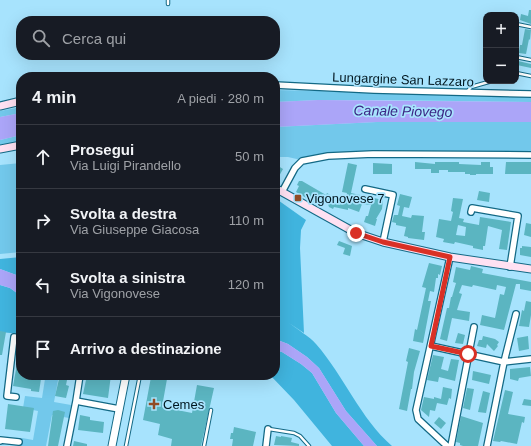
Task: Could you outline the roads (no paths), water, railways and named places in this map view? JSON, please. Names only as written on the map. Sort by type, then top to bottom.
[{"type":"main road","points":[[0,106],[16,102]]},
{"type":"main road","points":[[0,149],[16,146]]},
{"type":"main road","points":[[280,191],[356,233],[383,242],[450,257],[531,269]]},
{"type":"street","name":"Lungargine San Lazzaro","points":[[280,85],[531,94]]},
{"type":"street","points":[[280,187],[302,161],[328,156],[373,154],[531,155]]},
{"type":"street","points":[[365,189],[393,195],[383,242]]},
{"type":"street","points":[[471,212],[472,208],[518,216],[510,267]]},
{"type":"street","points":[[447,446],[418,419],[416,410],[450,257]]},
{"type":"street","points":[[487,446],[504,362],[516,314]]},
{"type":"street","points":[[451,446],[474,327]]},
{"type":"street","points":[[16,337],[14,337],[7,396],[16,397]]},
{"type":"street","points":[[431,346],[504,362],[531,359]]},
{"type":"street","points":[[67,446],[79,380]]},
{"type":"street","points":[[112,446],[125,380]]},
{"type":"street","points":[[76,401],[119,409]]},
{"type":"street","points":[[266,446],[268,428]]},
{"type":"street","points":[[0,441],[19,442]]},
{"type":"lane","points":[[519,25],[531,27]]},
{"type":"lane","points":[[519,58],[531,60]]},
{"type":"lane","points":[[519,74],[531,76]]},
{"type":"lane","points":[[466,92],[471,87],[483,84]]},
{"type":"lane","points":[[126,446],[139,380]]},
{"type":"lane","points":[[204,446],[211,410]]},
{"type":"lane","points":[[268,428],[294,433],[300,436],[309,446]]},
{"type":"water","name":"Canale Piovego","points":[[318,100],[531,102],[531,122],[377,122],[280,127],[280,102]]},
{"type":"water","points":[[16,114],[16,136],[0,140],[0,117]]},
{"type":"water","points":[[0,269],[16,275],[16,292],[10,288],[0,285]]},
{"type":"water","points":[[280,341],[288,344],[307,357],[319,368],[346,411],[377,446],[364,446],[336,413],[312,373],[280,351]]},
{"type":"place","name":"Vigonovese 7","points":[[298,198]]},
{"type":"place","name":"Cemes","points":[[154,404]]}]
